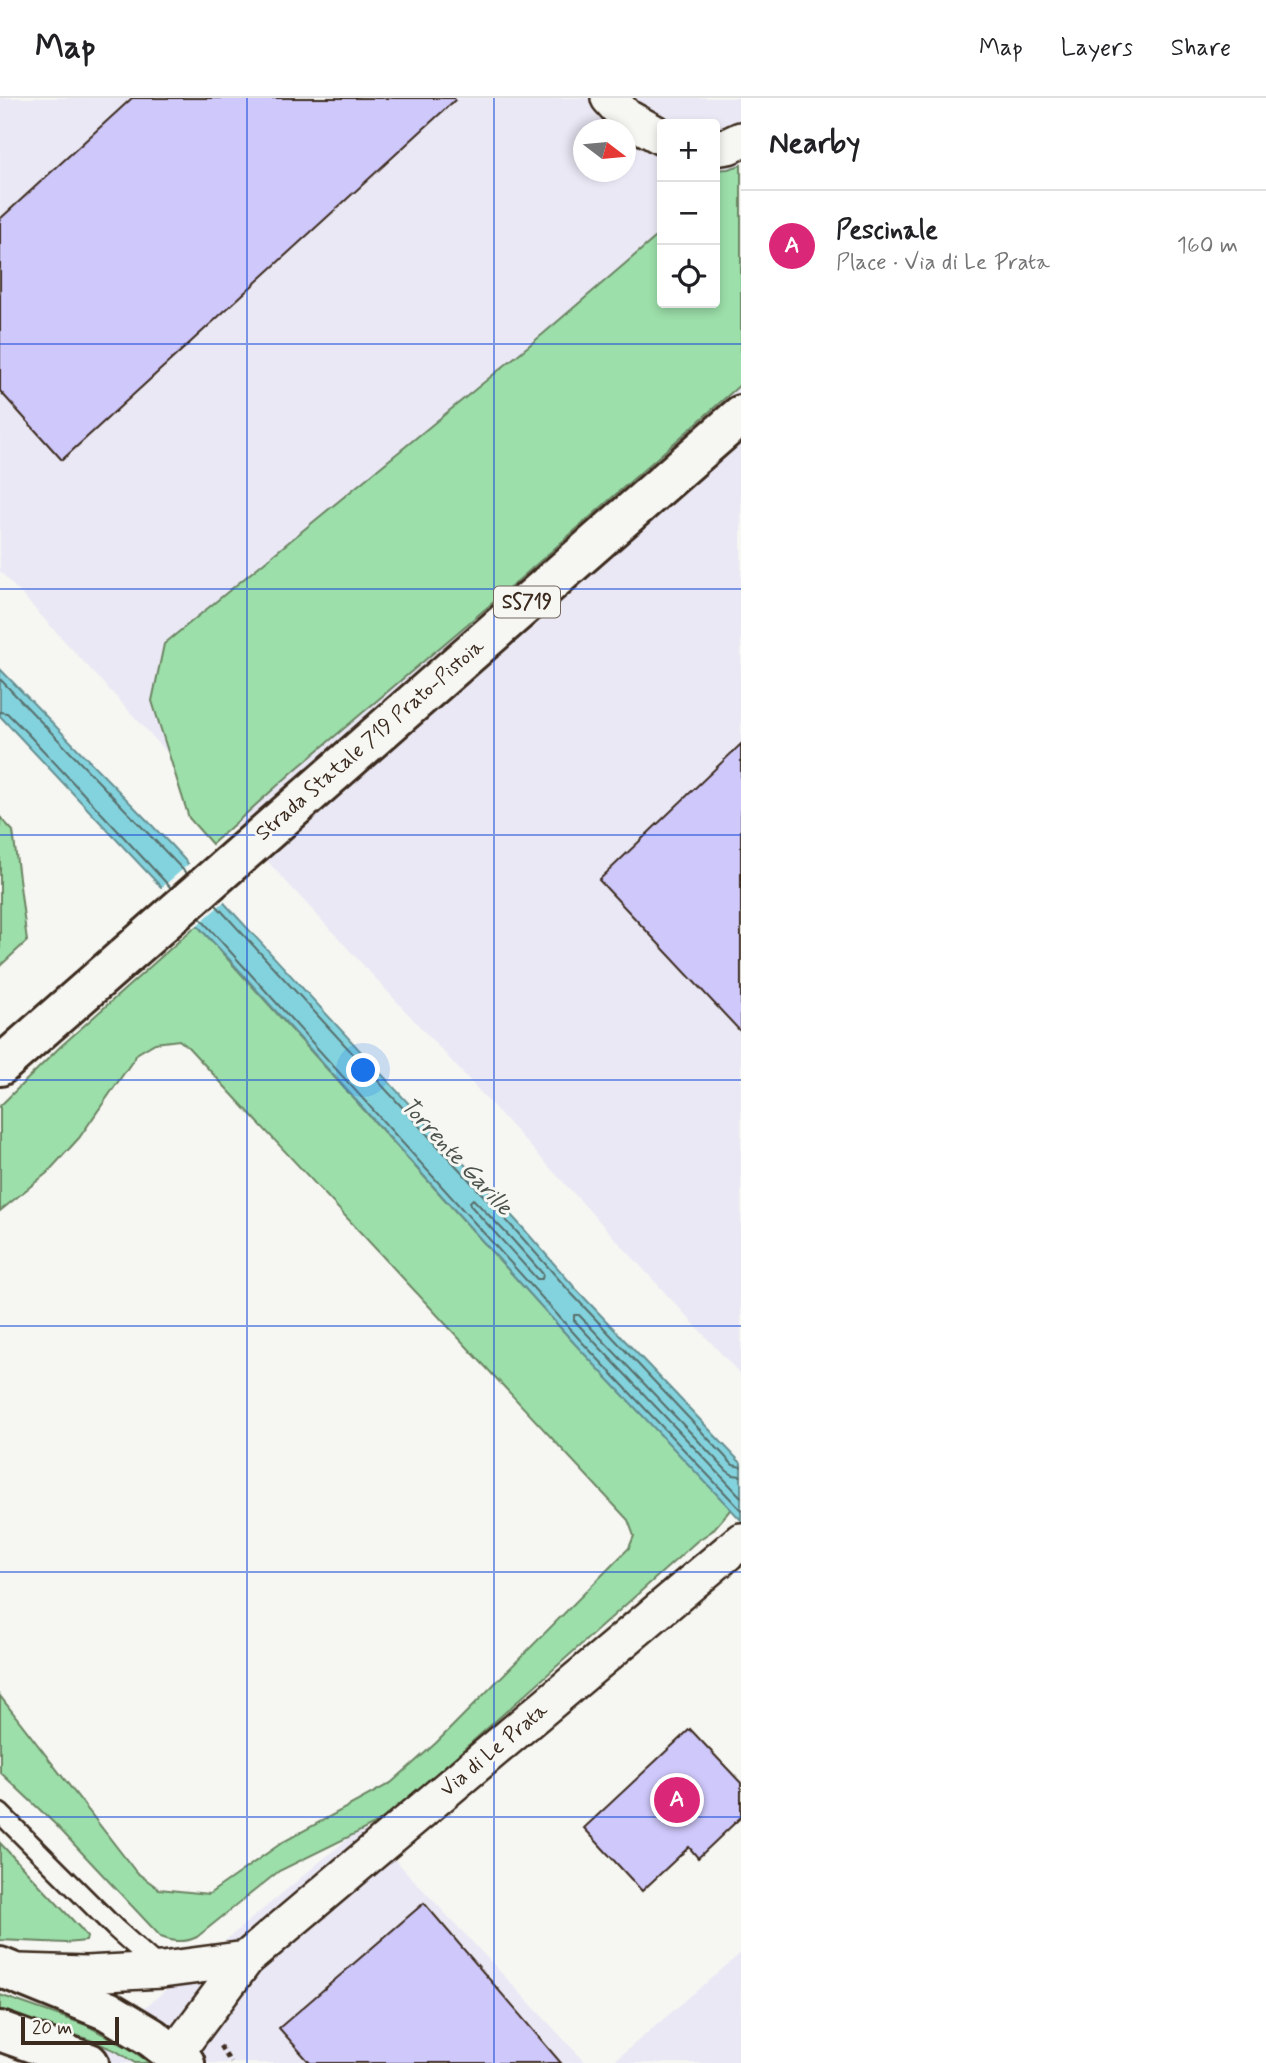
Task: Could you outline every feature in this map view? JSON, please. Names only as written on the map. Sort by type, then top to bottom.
[{"type":"main road","name":"Strada Statale 719 Prato-Pistoia","points":[[0,1066],[741,415]]},
{"type":"main road","points":[[5,1969],[108,2011],[151,2037],[179,2059]]},
{"type":"main road","points":[[0,2031],[89,2063]]},
{"type":"street","points":[[608,98],[626,117],[657,133]]},
{"type":"street","points":[[720,147],[741,141]]},
{"type":"street","name":"Via di Le Prata","points":[[179,2059],[246,1959],[741,1541]]},
{"type":"street","points":[[5,1969],[86,1974],[162,1969],[246,1959]]},
{"type":"lane","points":[[0,1813],[116,1929],[162,1969]]},
{"type":"shaded area","points":[[0,98],[741,98],[741,1375],[0,571]]},
{"type":"shaded area","points":[[363,1826],[586,2063],[78,2063]]},
{"type":"shaded area","points":[[741,1953],[741,2063],[612,2063]]},
{"type":"green space","points":[[741,165],[741,384],[496,600],[296,769],[212,844],[189,818],[152,701],[164,644],[543,334],[657,236],[657,308],[720,308],[720,170]]},
{"type":"green space","points":[[0,817],[13,831],[27,941],[0,966]]},
{"type":"green space","points":[[197,925],[576,1345],[731,1509],[712,1531],[697,1541],[387,1818],[279,1871],[197,1937],[179,1941],[161,1937],[55,1824],[0,1772],[0,1696],[136,1872],[159,1889],[209,1894],[283,1842],[391,1783],[436,1743],[629,1548],[634,1536],[628,1520],[179,1040],[155,1043],[138,1053],[79,1138],[47,1173],[0,1211],[0,1106],[60,1047]]},
{"type":"green space","points":[[0,1843],[81,1929],[87,1937],[86,1941],[66,1943],[0,1940]]},
{"type":"green space","points":[[0,1995],[86,2025],[150,2063],[135,2063],[93,2041],[0,2010]]},
{"type":"water","name":"Torrente Garille","points":[[0,669],[171,845],[576,1289],[741,1463],[741,1520],[576,1345],[229,959],[0,716]]},
{"type":"pier","points":[[191,862],[226,900],[194,928],[159,890]]},
{"type":"building","points":[[132,98],[455,100],[62,460],[0,391],[0,219]]},
{"type":"building","points":[[741,744],[741,1032],[599,880]]},
{"type":"building","points":[[690,1729],[741,1783],[741,1817],[698,1858],[689,1847],[642,1891],[584,1828]]},
{"type":"building","points":[[424,1903],[561,2063],[310,2063],[279,2028]]},
{"type":"place","name":"Pescinale","points":[[677,1800]]}]
